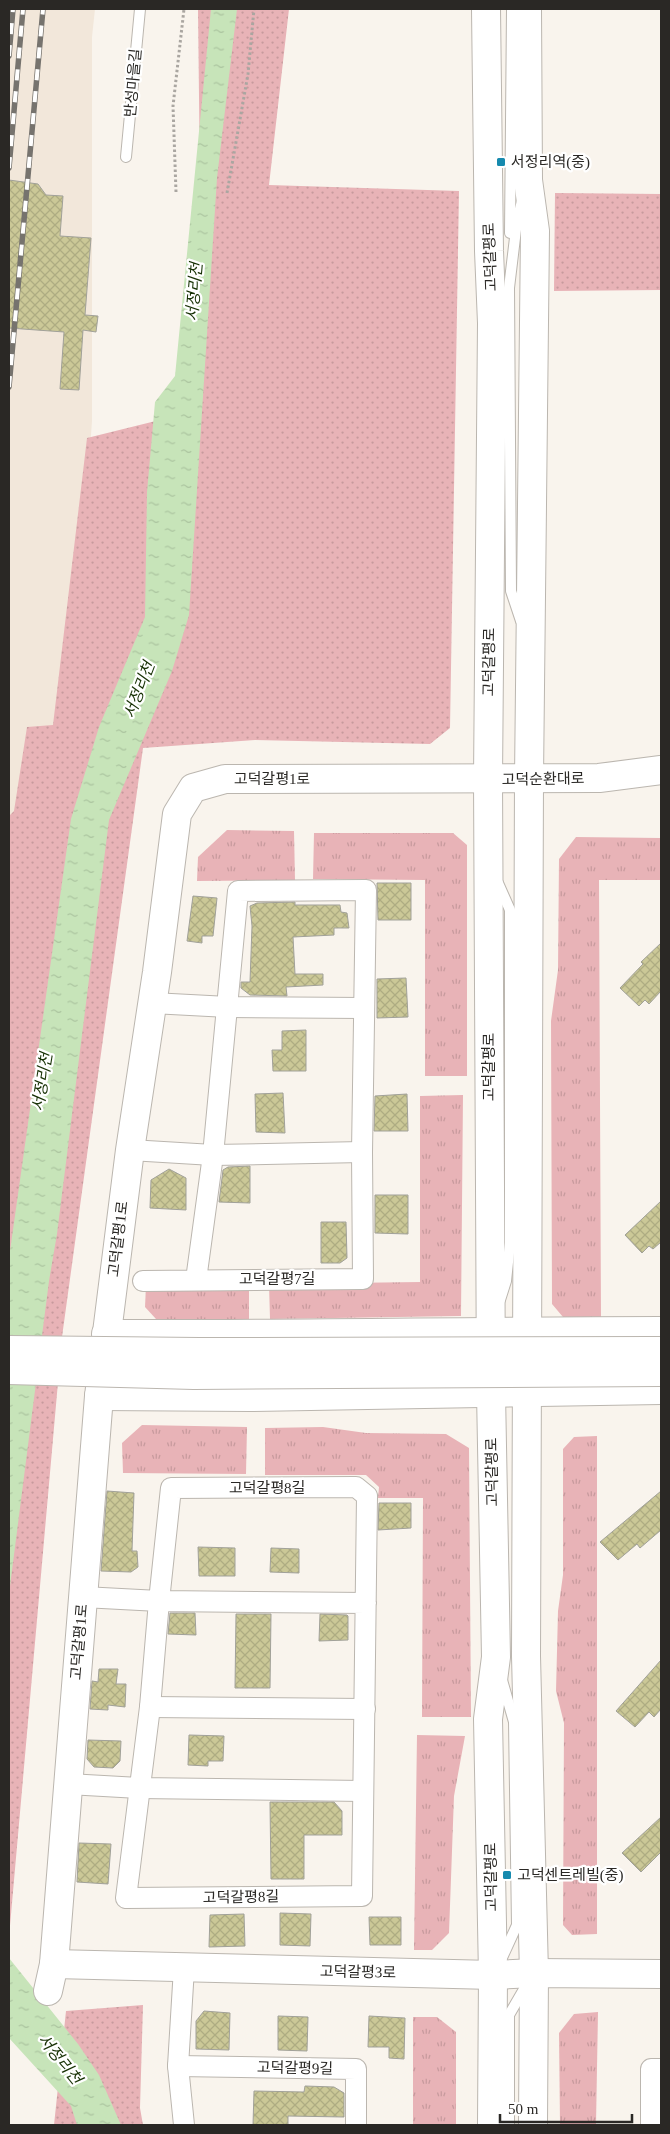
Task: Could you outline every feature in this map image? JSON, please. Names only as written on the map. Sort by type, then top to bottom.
[{"type":"street","name":"고덕갈평로","points":[[486,9],[489,252],[492,323],[488,861],[491,1393],[496,1657],[488,1719],[493,1976],[492,2125]]},
{"type":"street","points":[[527,9],[528,180],[535,232],[529,779],[526,1656],[534,1973],[533,2125]]},
{"type":"street","name":"고덕순환대로","points":[[488,779],[599,778],[661,770]]},
{"type":"street","name":"고덕갈평1로","points":[[48,1991],[54,1964],[99,1396],[130,1150],[177,814],[193,788],[225,778],[488,779]]},
{"type":"street","name":"고덕순환대로","points":[[599,778],[661,789]]},
{"type":"street","name":"고덕갈평7길","points":[[366,890],[362,1152],[363,1279],[196,1280],[213,1155],[228,1007],[238,891],[366,890]]},
{"type":"street","points":[[152,1003],[228,1007],[364,1008]]},
{"type":"street","points":[[130,1150],[213,1155],[362,1152]]},
{"type":"street","points":[[142,1281],[196,1280]]},
{"type":"street","points":[[106,1334],[249,1335],[491,1331],[661,1331]]},
{"type":"street","points":[[249,1335],[249,1398]]},
{"type":"street","points":[[9,1350],[199,1352],[661,1351]]},
{"type":"street","points":[[9,1370],[194,1375],[661,1372]]},
{"type":"street","points":[[99,1396],[249,1398],[661,1390]]},
{"type":"street","name":"고덕갈평8길","points":[[356,1487],[367,1496],[362,1896],[126,1898],[150,1707],[159,1601],[171,1488],[356,1487]]},
{"type":"street","points":[[83,1597],[159,1601],[366,1603]]},
{"type":"street","points":[[150,1707],[364,1709]]},
{"type":"street","points":[[68,1784],[139,1788],[363,1790]]},
{"type":"street","name":"고덕갈평3로","points":[[54,1964],[493,1976],[534,1973],[661,1974]]},
{"type":"street","points":[[184,1968],[178,2066],[184,2125]]},
{"type":"street","name":"고덕갈평9길","points":[[178,2066],[356,2069],[356,2125]]},
{"type":"street","points":[[651,2125],[650,2069],[661,2069]]},
{"type":"lane","name":"반성마을길","points":[[126,157],[140,9]]},
{"type":"lane","points":[[492,323],[505,268],[510,236],[512,9]]},
{"type":"lane","points":[[520,9],[521,206]]},
{"type":"lane","points":[[528,180],[517,221],[510,288],[511,591],[531,650]]},
{"type":"lane","points":[[509,2125],[508,2015],[534,1973]]},
{"type":"path","points":[[176,192],[173,106],[184,9]]},
{"type":"path","points":[[227,194],[248,74],[254,9]]},
{"type":"shaded area","points":[[9,9],[95,9],[92,37],[92,421],[80,586],[46,778],[9,954]]},
{"type":"green space","points":[[198,9],[289,9],[269,185],[459,191],[450,728],[430,744],[255,740],[143,748],[62,1337],[9,1937],[9,816],[14,811],[27,727],[53,725],[87,438],[188,413],[200,183]]},
{"type":"green space","points":[[555,193],[661,194],[661,290],[554,291]]},
{"type":"green space","points":[[227,830],[294,831],[295,880],[197,881],[198,857]]},
{"type":"green space","points":[[314,833],[453,833],[467,845],[467,1076],[425,1076],[425,880],[313,879]]},
{"type":"green space","points":[[576,837],[661,838],[661,880],[599,880],[601,1318],[563,1317],[552,1304],[551,1021],[558,970],[559,859]]},
{"type":"green space","points":[[463,1095],[461,1316],[270,1319],[269,1284],[420,1282],[420,1096]]},
{"type":"green space","points":[[249,1284],[249,1319],[156,1319],[145,1307],[146,1286]]},
{"type":"green space","points":[[142,1425],[247,1427],[246,1474],[123,1473],[122,1443]]},
{"type":"green space","points":[[323,1427],[366,1433],[446,1434],[469,1448],[471,1717],[422,1717],[423,1498],[378,1498],[379,1487],[366,1475],[265,1475],[265,1428]]},
{"type":"green space","points":[[597,1436],[597,1934],[572,1935],[563,1925],[564,1723],[556,1691],[558,1611],[563,1575],[563,1449],[574,1437]]},
{"type":"green space","points":[[417,1735],[465,1736],[454,1796],[449,1933],[432,1950],[414,1950]]},
{"type":"green space","points":[[143,2005],[140,2108],[143,2125],[54,2125],[66,2011]]},
{"type":"green space","points":[[598,2012],[596,2125],[560,2125],[559,2033],[574,2014]]},
{"type":"green space","points":[[413,2017],[437,2017],[456,2032],[456,2125],[413,2125]]},
{"type":"water","name":"서정리천","points":[[211,9],[237,9],[217,178],[189,615],[172,671],[109,820],[9,1594],[9,1258],[71,819],[99,727],[145,617],[147,492],[155,402],[175,376]]},
{"type":"water","name":"서정리천","points":[[9,1958],[78,2044],[99,2075],[121,2125],[77,2125],[71,2106],[9,2038]]},
{"type":"building","points":[[9,180],[38,184],[46,195],[63,196],[60,236],[91,238],[85,315],[98,316],[96,332],[83,330],[79,390],[60,389],[64,332],[9,328]]},
{"type":"building","points":[[377,883],[411,883],[411,920],[378,920]]},
{"type":"building","points":[[193,896],[217,898],[213,936],[202,936],[202,943],[187,941]]},
{"type":"building","points":[[295,902],[295,905],[340,905],[341,912],[347,913],[349,928],[334,928],[334,935],[293,937],[295,974],[323,974],[323,985],[286,987],[287,996],[250,995],[241,988],[241,982],[250,982],[252,926],[250,906],[257,903]]},
{"type":"building","points":[[661,943],[661,991],[649,1004],[645,1000],[639,1006],[620,988],[643,964],[641,962]]},
{"type":"building","points":[[406,978],[408,1017],[377,1018],[377,979]]},
{"type":"building","points":[[306,1030],[306,1071],[273,1071],[272,1050],[282,1050],[282,1031]]},
{"type":"building","points":[[283,1093],[285,1133],[256,1132],[255,1094]]},
{"type":"building","points":[[407,1094],[408,1131],[374,1131],[375,1096]]},
{"type":"building","points":[[250,1166],[250,1203],[219,1202],[223,1170],[228,1167]]},
{"type":"building","points":[[169,1169],[186,1178],[186,1210],[150,1208],[151,1180]]},
{"type":"building","points":[[375,1195],[408,1195],[408,1234],[375,1233]]},
{"type":"building","points":[[661,1201],[661,1242],[653,1249],[649,1246],[642,1253],[625,1235]]},
{"type":"building","points":[[321,1222],[346,1222],[347,1258],[340,1263],[321,1263]]},
{"type":"building","points":[[107,1491],[134,1493],[132,1551],[137,1551],[138,1567],[131,1572],[101,1571]]},
{"type":"building","points":[[661,1491],[661,1530],[640,1548],[637,1544],[618,1560],[600,1542]]},
{"type":"building","points":[[379,1503],[411,1503],[411,1528],[378,1530]]},
{"type":"building","points":[[198,1547],[235,1548],[235,1576],[199,1576]]},
{"type":"building","points":[[271,1548],[299,1549],[299,1573],[270,1572]]},
{"type":"building","points":[[170,1613],[195,1613],[196,1635],[168,1634]]},
{"type":"building","points":[[236,1614],[271,1614],[270,1688],[235,1688]]},
{"type":"building","points":[[320,1614],[347,1615],[348,1640],[319,1641]]},
{"type":"building","points":[[661,1660],[661,1709],[654,1717],[649,1712],[635,1727],[616,1711]]},
{"type":"building","points":[[99,1669],[118,1669],[116,1684],[126,1684],[125,1707],[108,1705],[108,1710],[90,1709],[92,1681],[98,1682]]},
{"type":"building","points":[[189,1735],[224,1736],[223,1761],[208,1761],[208,1766],[188,1765]]},
{"type":"building","points":[[88,1740],[121,1741],[120,1761],[113,1768],[94,1767],[87,1759]]},
{"type":"building","points":[[270,1802],[334,1802],[342,1811],[342,1835],[304,1835],[304,1879],[271,1879]]},
{"type":"building","points":[[661,1817],[661,1852],[641,1872],[622,1853]]},
{"type":"building","points":[[79,1843],[111,1844],[108,1884],[77,1882]]},
{"type":"building","points":[[280,1913],[311,1914],[310,1946],[280,1945]]},
{"type":"building","points":[[244,1914],[245,1946],[209,1947],[210,1915]]},
{"type":"building","points":[[369,1917],[401,1917],[401,1945],[370,1945]]},
{"type":"building","points":[[204,2011],[230,2013],[229,2050],[196,2049],[196,2021]]},
{"type":"building","points":[[278,2016],[308,2017],[307,2051],[278,2050]]},
{"type":"building","points":[[369,2016],[405,2018],[404,2059],[389,2058],[389,2047],[368,2047]]},
{"type":"building","points":[[305,2086],[334,2087],[344,2093],[344,2117],[288,2116],[288,2125],[253,2125],[254,2091],[304,2092]]},
{"type":"railway","points":[[9,56],[13,9]]},
{"type":"railway","points":[[9,168],[23,9]]},
{"type":"railway","points":[[9,387],[43,9]]},
{"type":"place","name":"서정리역(중)","points":[[501,162]]},
{"type":"place","name":"고덕센트레빌(중)","points":[[507,1875]]}]
